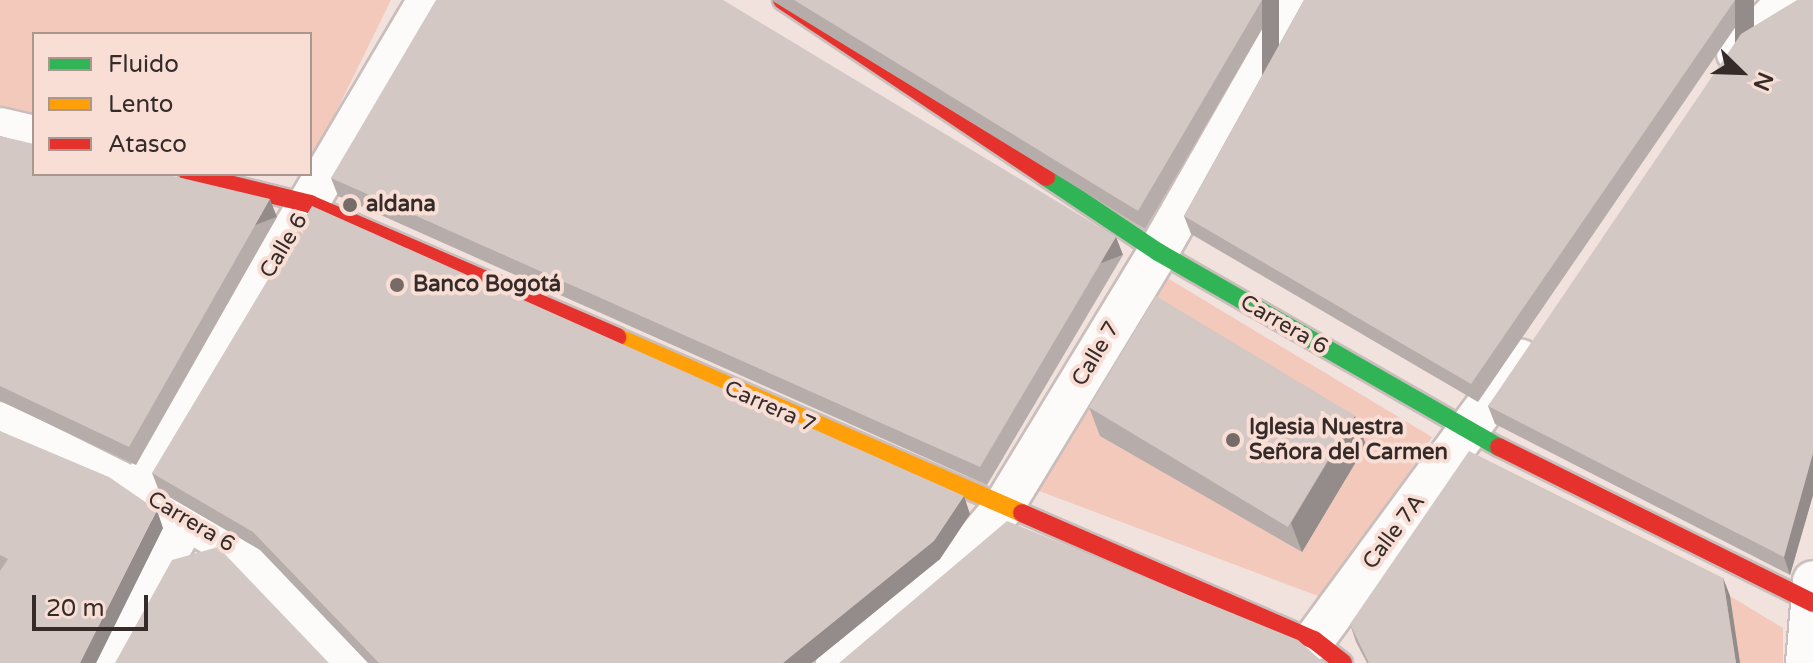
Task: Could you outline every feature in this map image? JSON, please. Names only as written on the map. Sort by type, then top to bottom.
[{"type":"street","name":"Calle 6","points":[[139,491],[428,0]]},
{"type":"street","name":"Carrera 6","points":[[782,0],[1158,252],[1469,432],[1812,595]]},
{"type":"street","name":"Calle 7","points":[[836,663],[956,564],[1002,509],[1158,252],[1302,0]]},
{"type":"street","points":[[1716,83],[1744,44],[1788,0]]},
{"type":"street","points":[[0,128],[32,136]]},
{"type":"street","name":"Carrera 7","points":[[196,176],[310,204],[1328,652]]},
{"type":"street","name":"Calle 7A","points":[[1328,652],[1469,432],[1543,328]]},
{"type":"street","name":"Carrera 6","points":[[0,422],[139,491],[254,560],[352,663]]},
{"type":"street","points":[[107,663],[187,519]]},
{"type":"street","points":[[1806,663],[1812,595]]},
{"type":"shaded area","points":[[0,0],[391,0],[312,161],[312,32],[32,32],[32,120],[0,113]]},
{"type":"shaded area","points":[[1164,276],[1432,437],[1326,599],[1034,489]]},
{"type":"shaded area","points":[[1730,596],[1783,628],[1783,663],[1740,663]]},
{"type":"building","points":[[436,0],[723,0],[1116,237],[980,467],[331,178]]},
{"type":"building","points":[[794,0],[1262,0],[1138,211]]},
{"type":"building","points":[[1304,0],[1735,0],[1471,384],[1184,216]]},
{"type":"building","points":[[1797,0],[1813,0],[1813,453],[1784,557],[1488,406],[1741,34]]},
{"type":"building","points":[[0,136],[32,144],[32,176],[173,176],[270,199],[129,447],[0,386]]},
{"type":"building","points":[[312,206],[964,496],[934,541],[783,663],[379,663],[253,532],[152,473]]},
{"type":"building","name":"Iglesia Nuestra Señora del Carmen","points":[[1156,296],[1355,415],[1288,527],[1089,407]]},
{"type":"building","points":[[0,431],[109,477],[157,510],[80,663],[0,663],[0,571],[8,559],[0,555]]},
{"type":"building","points":[[1469,451],[1723,578],[1736,663],[1369,663],[1350,624]]},
{"type":"building","points":[[1007,521],[1298,640],[1324,663],[839,663]]},
{"type":"building","points":[[218,547],[329,663],[115,663],[172,560]]},
{"type":"traffic: fast","points":[[1046,177],[1158,252],[1499,447]]},
{"type":"traffic: slow","points":[[617,337],[1022,513]]},
{"type":"traffic: jam","points":[[782,0],[1046,177]]},
{"type":"traffic: jam","points":[[196,176],[310,204],[617,337]]},
{"type":"traffic: jam","points":[[1499,447],[1813,603]]},
{"type":"traffic: jam","points":[[1022,513],[1314,640],[1343,663]]},
{"type":"place","name":"aldana","points":[[350,205]]},
{"type":"place","name":"Banco Bogotá","points":[[397,285]]},
{"type":"place","name":"Iglesia Nuestra Señora del Carmen","points":[[1233,440]]}]
